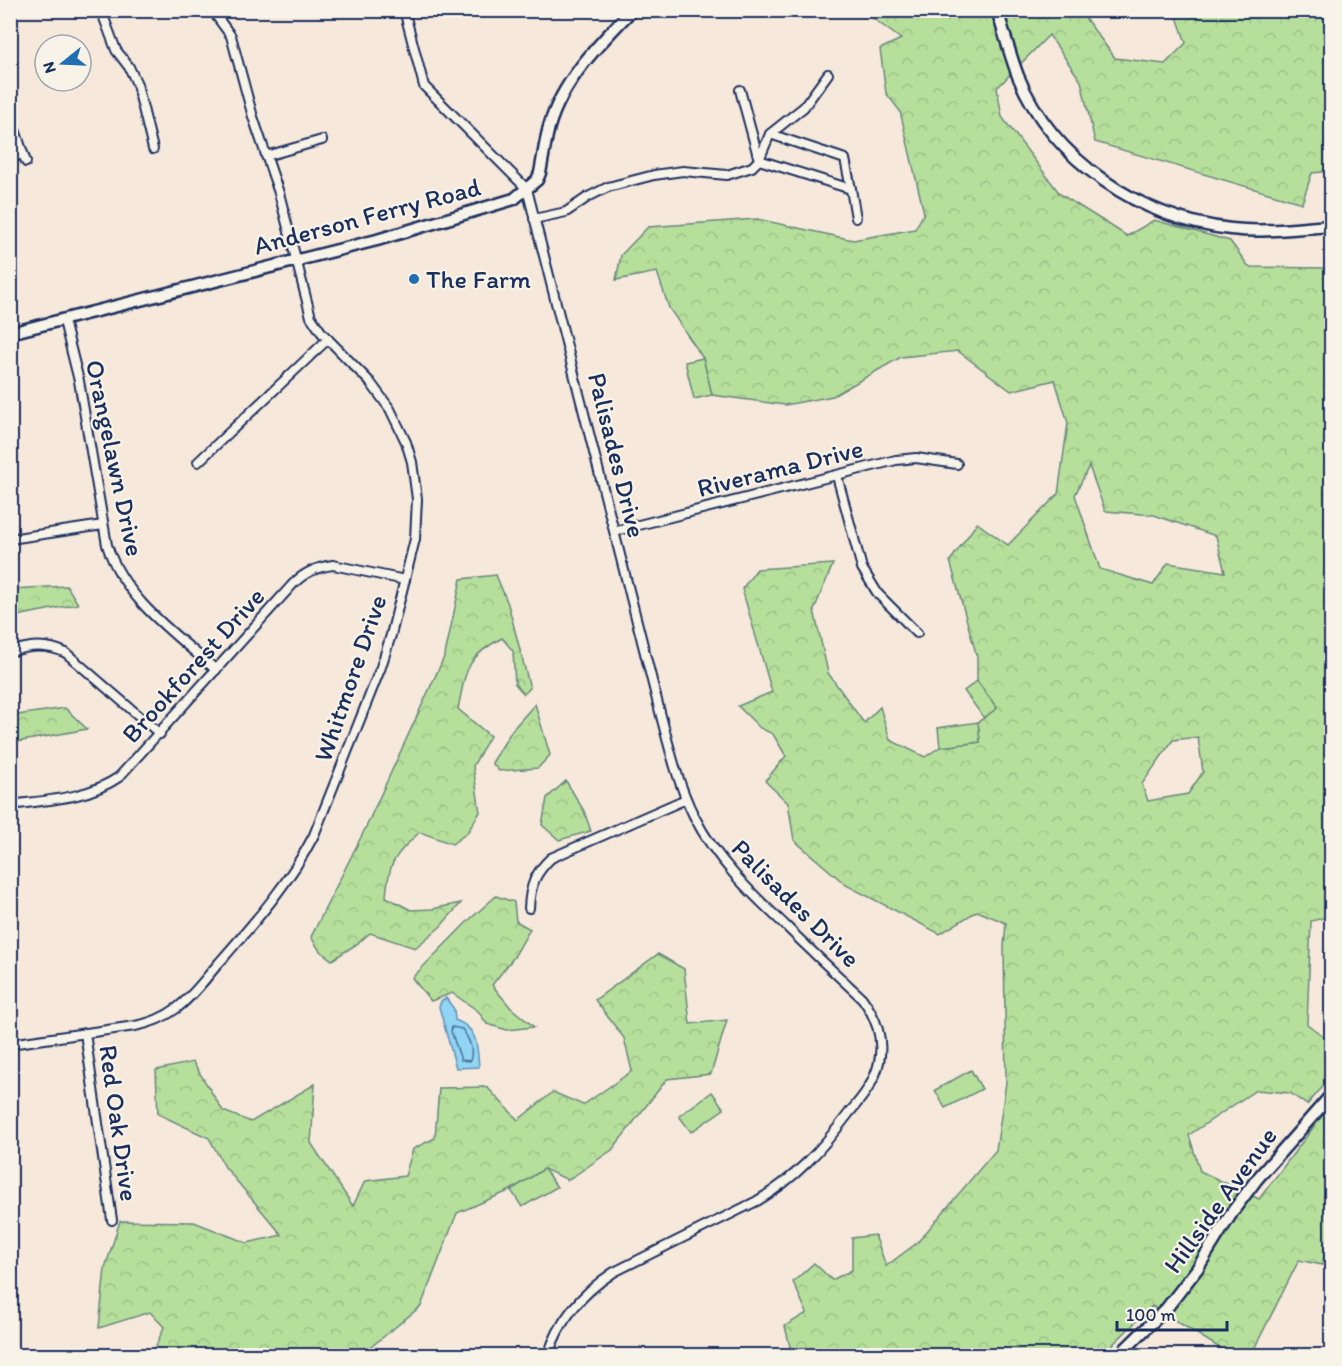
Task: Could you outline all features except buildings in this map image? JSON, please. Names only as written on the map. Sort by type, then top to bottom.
[{"type":"street","points":[[101,10],[116,50],[129,68],[136,84],[153,149]]},
{"type":"street","name":"Whitmore Drive","points":[[10,1044],[142,1024],[162,1017],[179,1006],[266,909],[291,877],[314,835],[392,636],[414,539],[417,499],[412,462],[406,442],[395,418],[380,395],[328,339],[311,317],[279,193],[252,117],[231,36],[212,10]]},
{"type":"street","points":[[404,10],[424,86],[527,189],[537,180],[540,173],[549,128],[568,87],[585,60],[632,10]]},
{"type":"street","points":[[997,10],[1018,75],[1044,120],[1085,166],[1118,190],[1173,217],[1213,226],[1259,230],[1332,226]]},
{"type":"street","points":[[534,219],[566,212],[588,197],[639,178],[683,171],[728,175],[752,167],[759,160],[770,134],[804,107],[828,74]]},
{"type":"street","points":[[740,90],[759,160]]},
{"type":"street","points":[[10,115],[25,158],[10,158]]},
{"type":"street","points":[[770,134],[844,159],[856,218]]},
{"type":"street","points":[[266,156],[322,140]]},
{"type":"street","points":[[759,160],[851,189]]},
{"type":"street","name":"Palisades Drive","points":[[527,189],[672,754],[686,799],[706,838],[730,871],[862,998],[870,1009],[879,1031],[879,1062],[873,1081],[820,1150],[791,1179],[757,1201],[600,1281],[577,1302],[567,1316],[558,1330],[548,1356]]},
{"type":"street","name":"Anderson Ferry Road","points":[[10,333],[377,240],[514,199],[527,189]]},
{"type":"street","name":"Orangelawn Drive","points":[[64,321],[79,381],[107,545],[114,564],[137,599],[216,670]]},
{"type":"street","points":[[198,462],[328,339]]},
{"type":"street","name":"Riverama Drive","points":[[615,531],[906,458],[957,464]]},
{"type":"street","points":[[837,476],[862,568],[878,594],[917,633]]},
{"type":"street","points":[[10,539],[104,525]]},
{"type":"street","name":"Brookforest Drive","points":[[10,805],[83,795],[102,788],[129,768],[293,584],[313,569],[323,566],[344,566],[405,580]]},
{"type":"street","points":[[10,652],[47,646],[66,653],[160,734]]},
{"type":"street","points":[[529,908],[532,881],[551,858],[686,799]]},
{"type":"street","name":"Red Oak Drive","points":[[85,1033],[112,1220]]},
{"type":"street","name":"Hillside Avenue","points":[[1118,1356],[1146,1331],[1172,1302],[1197,1269],[1233,1211],[1257,1179],[1332,1094]]},
{"type":"green space","points":[[863,11],[1080,11],[1115,58],[1165,64],[1186,43],[1175,11],[1331,11],[1331,171],[1312,173],[1302,203],[1095,142],[1081,81],[1049,35],[997,88],[1002,117],[1060,194],[1127,236],[1154,220],[1230,241],[1249,267],[1326,268],[1331,263],[1332,916],[1311,921],[1307,1024],[1331,1042],[1331,1077],[1307,1105],[1290,1093],[1256,1090],[1189,1135],[1200,1171],[1259,1199],[1331,1104],[1331,1239],[1327,1245],[1322,1265],[1299,1260],[1251,1355],[1231,1355],[1152,1306],[1102,1355],[792,1355],[785,1326],[807,1313],[793,1282],[814,1263],[832,1280],[852,1270],[852,1238],[875,1235],[886,1266],[917,1243],[996,1150],[1006,1082],[1004,947],[1006,923],[977,911],[940,934],[846,885],[794,840],[788,803],[765,781],[786,756],[773,734],[760,728],[738,706],[772,692],[742,589],[757,569],[833,564],[814,610],[828,673],[864,723],[880,707],[890,740],[925,757],[940,747],[980,742],[978,722],[997,708],[977,681],[977,657],[950,561],[977,523],[1008,545],[1058,494],[1068,423],[1055,380],[1011,391],[958,351],[901,357],[833,396],[785,405],[712,395],[703,358],[669,308],[657,272],[616,280],[621,255],[648,227],[757,219],[853,240],[915,229],[924,213],[900,111],[886,93],[880,49],[901,39]],"holes":[[[1089,466],[1105,511],[1154,515],[1216,536],[1225,572],[1168,563],[1153,585],[1100,569],[1075,495]],[[1198,737],[1203,772],[1188,794],[1148,801],[1142,784],[1173,740]]]},
{"type":"green space","points":[[703,358],[712,395],[694,399],[685,362]]},
{"type":"green space","points":[[496,575],[508,604],[530,688],[524,694],[515,684],[513,651],[502,638],[474,659],[463,684],[458,709],[490,736],[473,766],[480,812],[467,833],[452,844],[420,832],[394,860],[387,885],[386,897],[411,910],[432,909],[461,903],[440,927],[415,948],[370,933],[332,960],[320,951],[311,937],[365,829],[445,655],[461,579]]},
{"type":"green space","points":[[67,586],[78,604],[11,617],[11,589]]},
{"type":"green space","points":[[977,681],[997,708],[984,718],[964,691]]},
{"type":"green space","points":[[535,704],[550,755],[538,768],[499,771],[492,763],[512,730]]},
{"type":"green space","points":[[65,708],[87,729],[11,743],[11,716]]},
{"type":"green space","points":[[978,722],[980,742],[940,747],[938,728]]},
{"type":"green space","points":[[566,781],[584,811],[591,831],[559,840],[542,825],[547,798]]},
{"type":"green space","points":[[496,896],[514,902],[516,921],[530,929],[514,957],[492,985],[511,1008],[534,1027],[507,1030],[487,1024],[478,1011],[452,993],[431,1001],[412,978]]},
{"type":"green space","points":[[658,954],[684,969],[690,1024],[727,1020],[711,1074],[667,1079],[612,1150],[568,1180],[544,1169],[511,1190],[457,1213],[421,1306],[361,1355],[152,1355],[164,1327],[150,1312],[99,1328],[105,1268],[120,1221],[194,1222],[247,1243],[282,1235],[225,1167],[209,1138],[158,1114],[156,1070],[193,1062],[223,1111],[251,1122],[315,1084],[311,1143],[353,1206],[365,1181],[405,1176],[413,1149],[435,1138],[439,1088],[487,1087],[518,1120],[553,1092],[583,1105],[632,1071],[624,1038],[595,1000]]},
{"type":"green space","points":[[971,1070],[982,1089],[945,1108],[935,1090]]},
{"type":"green space","points":[[712,1092],[724,1109],[691,1132],[679,1116]]},
{"type":"green space","points":[[544,1169],[557,1187],[522,1207],[511,1190]]},
{"type":"water","points":[[446,998],[454,1009],[455,1020],[463,1023],[475,1038],[479,1067],[456,1068],[439,1007],[441,1001]]},
{"type":"place","name":"The Farm","points":[[414,279]]}]
